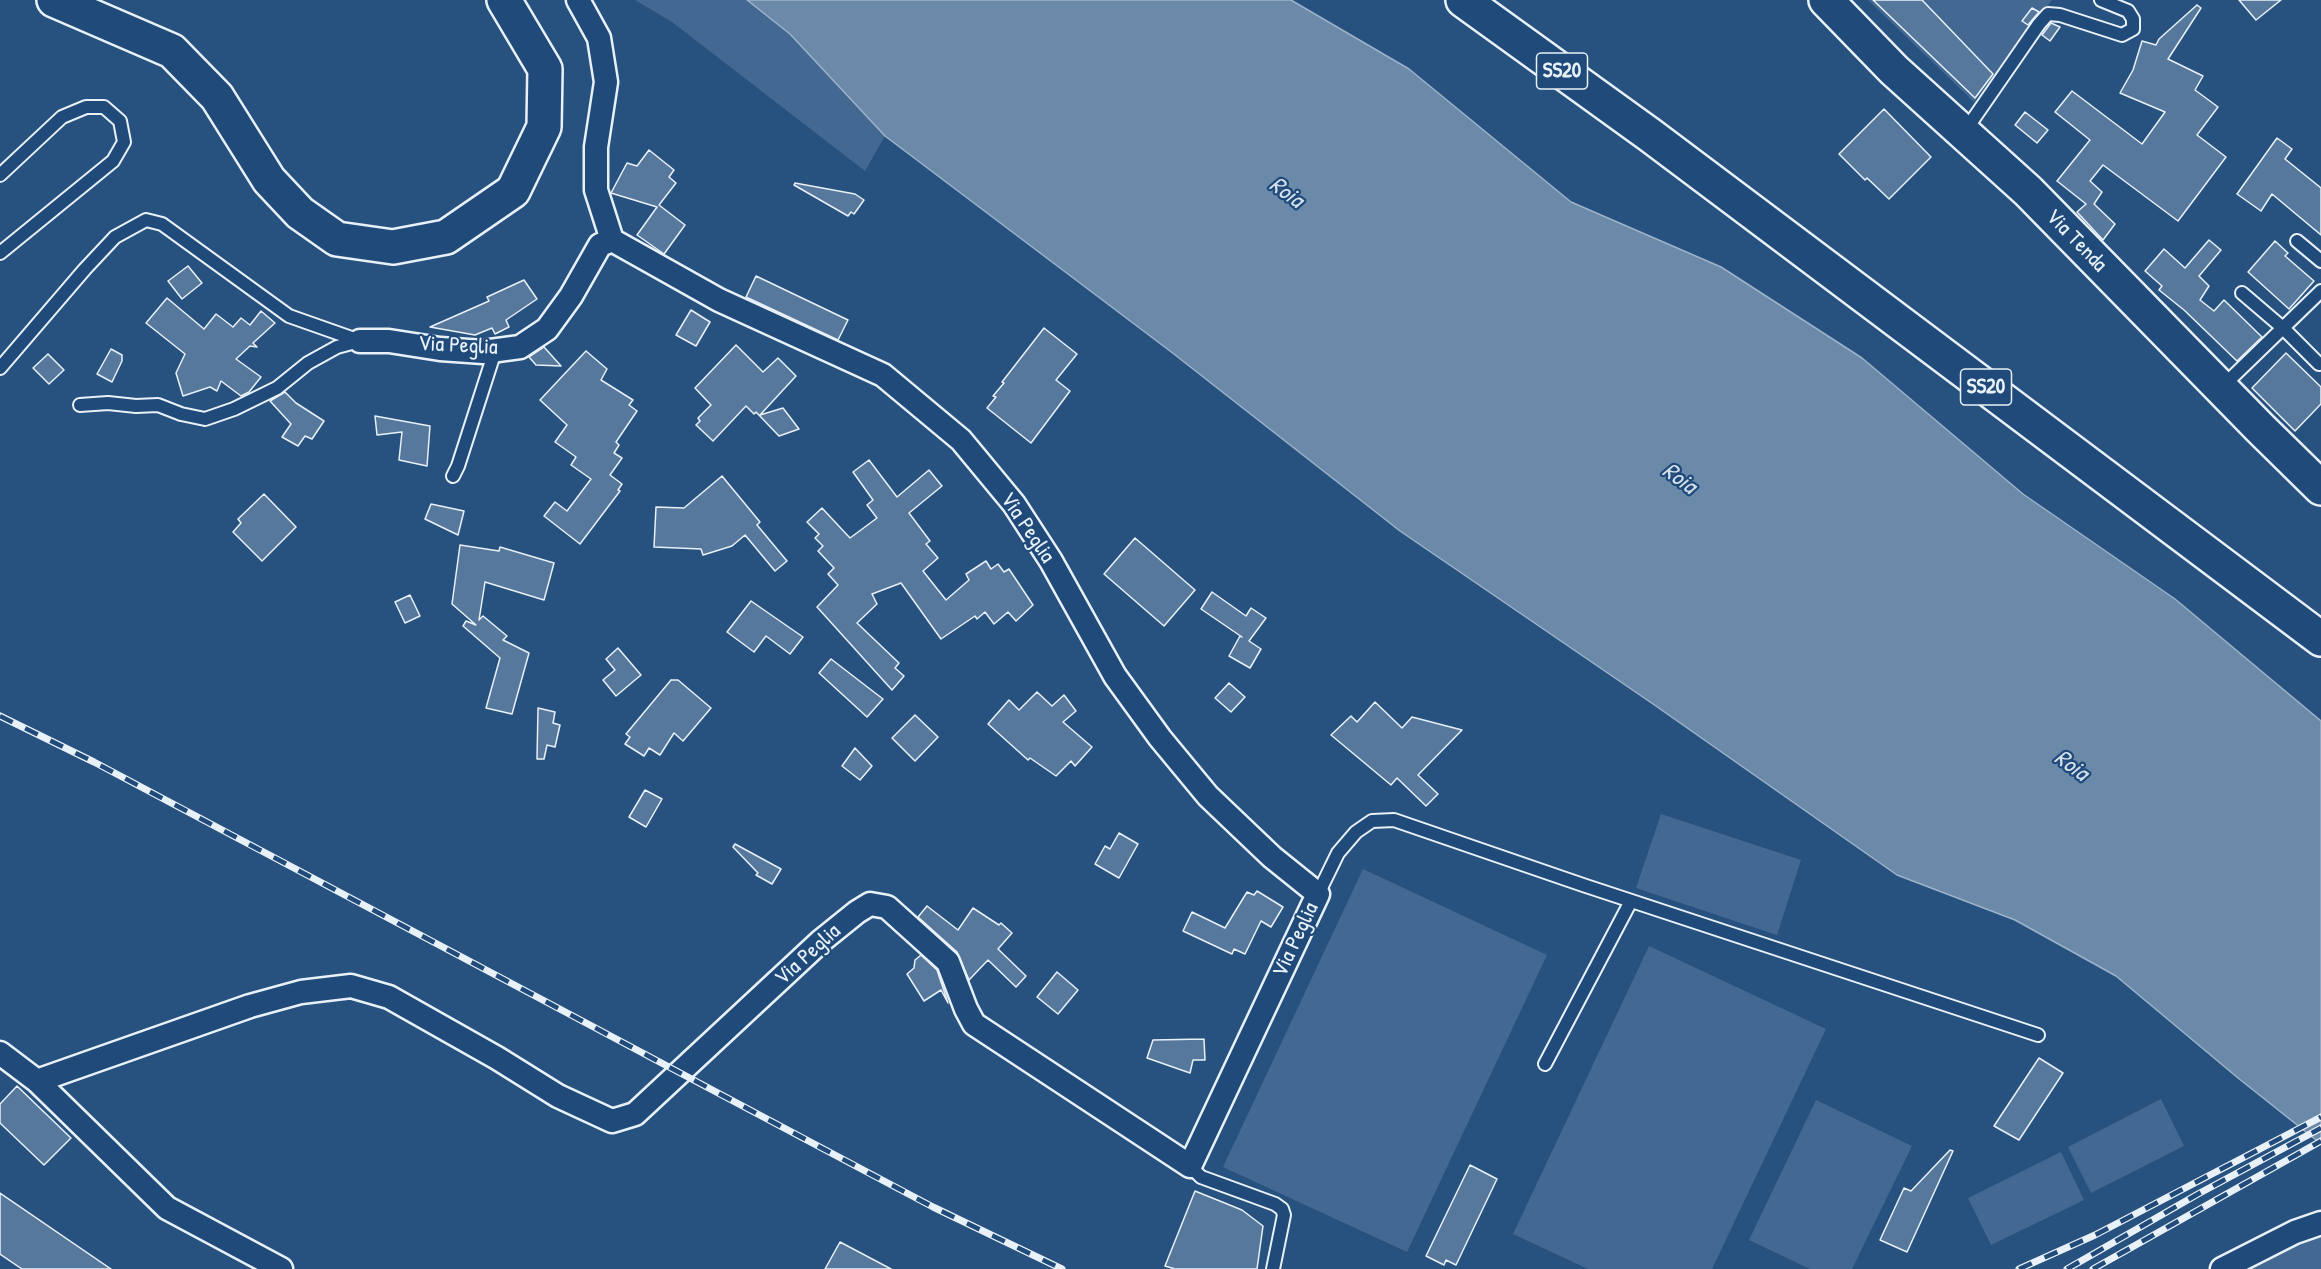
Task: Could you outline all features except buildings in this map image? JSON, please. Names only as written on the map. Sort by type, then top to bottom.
[{"type":"main road","points":[[54,0],[172,51],[217,97],[269,180],[300,213],[337,239],[393,247],[446,237],[513,191],[544,127],[545,69],[504,0]]},
{"type":"main road","name":"Via Tenda","points":[[1826,0],[1894,70],[2028,190],[2321,488]]},
{"type":"main road","name":"SS20","points":[[1465,2],[1650,135],[2321,639]]},
{"type":"street","points":[[578,0],[599,38],[606,82],[596,147],[596,190],[612,240]]},
{"type":"street","name":"Via Peglia","points":[[37,1081],[250,1006],[301,992],[351,986],[389,997],[497,1058],[558,1096],[612,1121],[635,1114],[821,941],[870,904],[887,907],[948,962],[974,1024],[1190,1166],[1318,894],[1272,857],[1208,796],[1160,738],[1114,676],[1051,561],[1014,504],[961,440],[883,375],[719,300],[612,240],[600,245],[571,296],[547,329],[520,347],[483,352],[440,349],[389,341],[360,341]]},
{"type":"street","points":[[0,1053],[37,1081],[167,1208],[281,1269]]},
{"type":"street","points":[[2222,1269],[2295,1232],[2321,1223]]},
{"type":"lane","points":[[1965,132],[2048,14],[2060,15],[2122,35],[2133,29],[2133,19],[2128,11],[2101,0]]},
{"type":"lane","points":[[0,175],[62,117],[86,107],[104,107],[120,121],[124,142],[113,161],[0,253]]},
{"type":"lane","points":[[0,368],[85,269],[116,237],[146,220],[162,225],[290,316],[360,341]]},
{"type":"lane","points":[[2297,241],[2321,261]]},
{"type":"lane","points":[[2221,388],[2321,291]]},
{"type":"lane","points":[[2242,293],[2283,328],[2319,364]]},
{"type":"lane","points":[[80,405],[108,403],[136,406],[158,405],[181,414],[205,419],[234,409],[277,388],[308,363],[337,347],[360,341]]},
{"type":"lane","points":[[453,476],[495,351]]},
{"type":"lane","points":[[1318,894],[1338,853],[1356,832],[1372,821],[1394,820],[2038,1035]]},
{"type":"lane","points":[[1545,1064],[1631,901]]},
{"type":"lane","points":[[1190,1166],[1201,1177],[1275,1203],[1282,1209],[1284,1215],[1273,1269]]},
{"type":"shaded area","points":[[635,0],[747,0],[790,34],[885,136],[865,171],[672,22]]},
{"type":"shaded area","points":[[1868,0],[2052,0],[1974,102]]},
{"type":"shaded area","points":[[1661,814],[1801,860],[1777,935],[1636,888]]},
{"type":"shaded area","points":[[1363,869],[1547,955],[1407,1252],[1223,1167]]},
{"type":"shaded area","points":[[1649,946],[1826,1029],[1712,1269],[1588,1269],[1513,1234]]},
{"type":"shaded area","points":[[2161,1099],[2184,1146],[2091,1193],[2068,1147]]},
{"type":"shaded area","points":[[1816,1100],[1912,1146],[1852,1269],[1810,1269],[1749,1240]]},
{"type":"shaded area","points":[[2061,1152],[2084,1200],[1991,1245],[1968,1198]]},
{"type":"shaded area","points":[[2321,1230],[2321,1269],[2246,1269]]},
{"type":"water","name":"Roia","points":[[747,0],[1291,0],[1409,69],[1571,202],[1721,267],[1862,358],[2023,494],[2175,599],[2321,721],[2321,1144],[2116,976],[2015,920],[1897,875],[1400,531],[1170,351],[885,136],[790,34]]},
{"type":"railway","points":[[0,716],[94,762],[933,1207],[1062,1269]]},
{"type":"railway","points":[[2019,1269],[2095,1235],[2321,1117]]},
{"type":"railway","points":[[2067,1269],[2198,1194],[2321,1128]]},
{"type":"railway","points":[[2093,1269],[2321,1141]]}]
